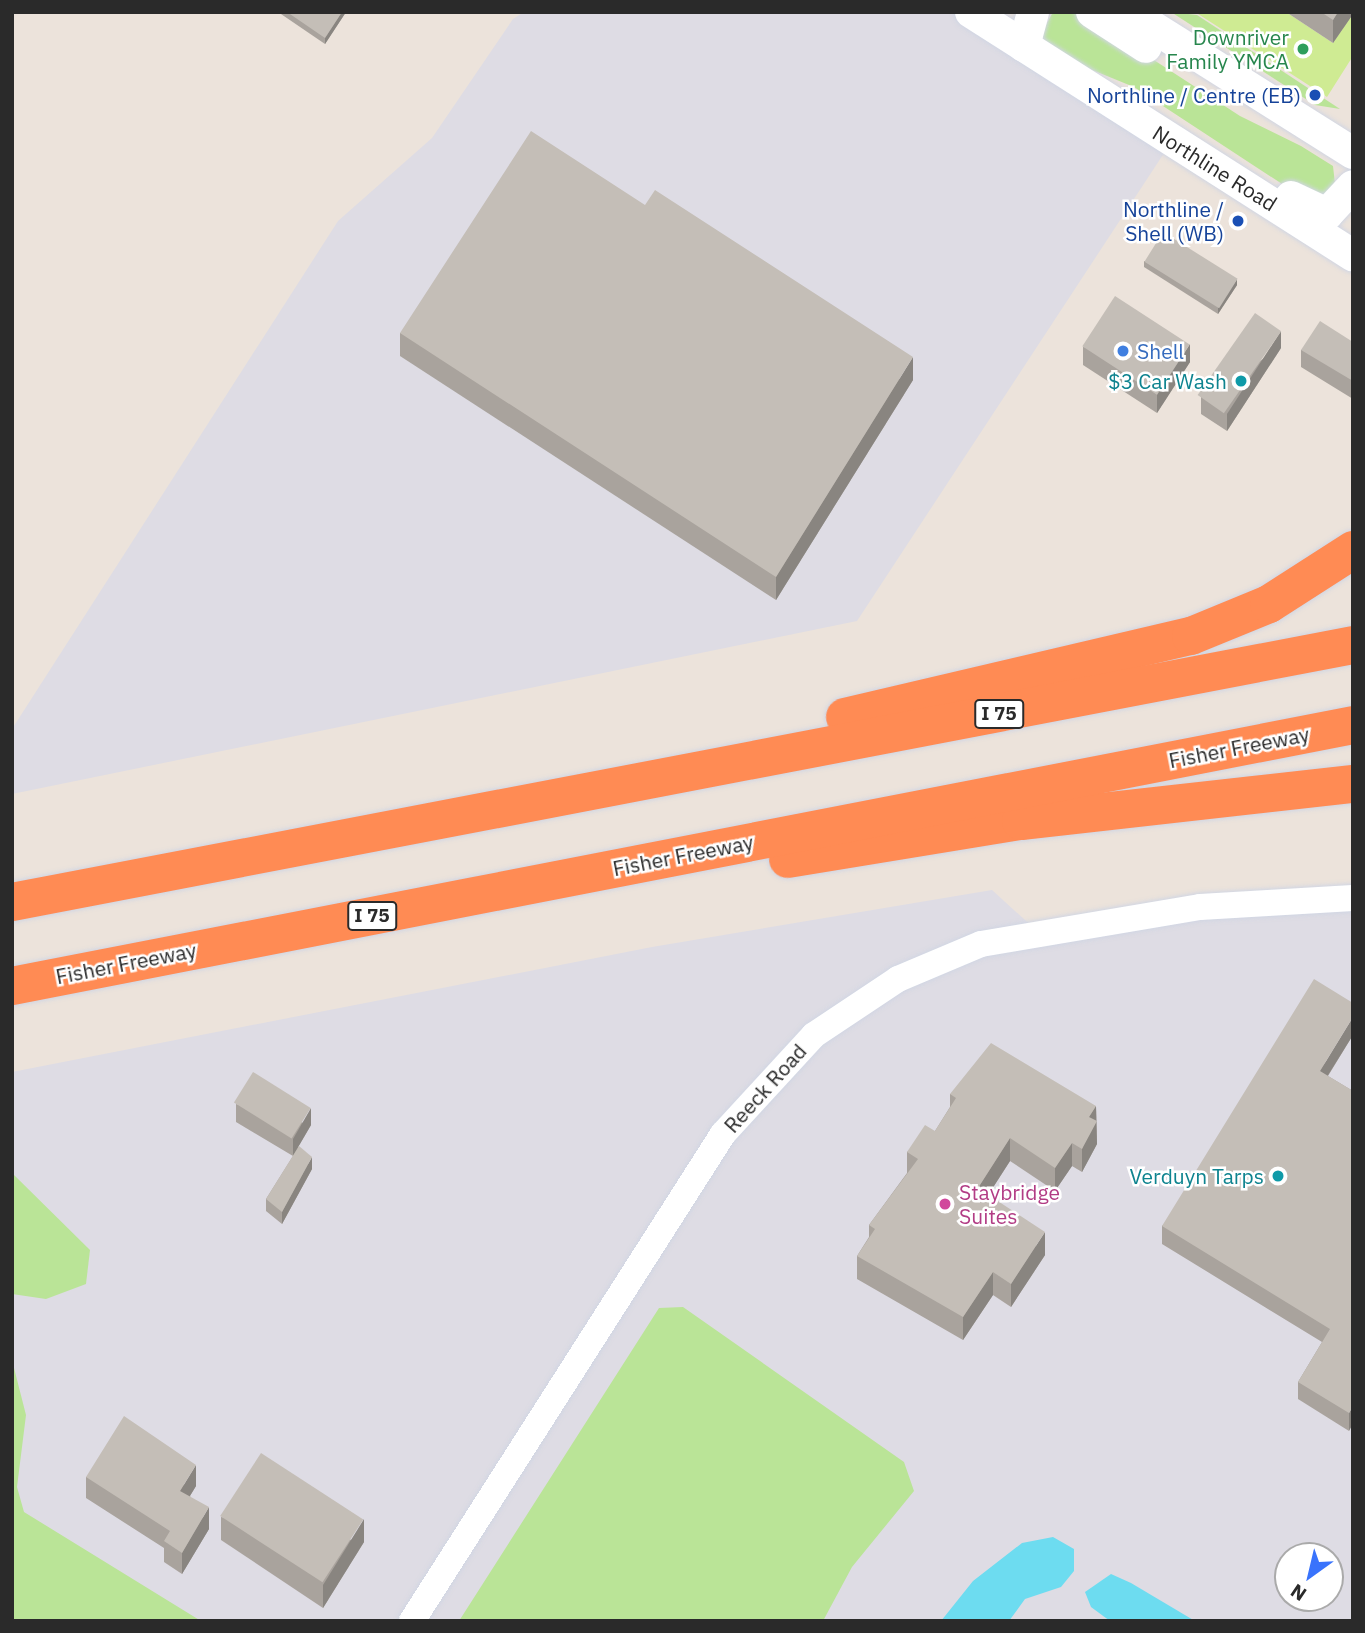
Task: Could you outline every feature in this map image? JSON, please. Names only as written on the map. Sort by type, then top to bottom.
[{"type":"highway","points":[[646,782],[806,726],[1191,636],[1269,604],[1353,550]]},
{"type":"highway","name":"I 75","points":[[12,902],[1353,645]]},
{"type":"highway","name":"Fisher Freeway","points":[[12,986],[1353,725]]},
{"type":"highway","points":[[653,861],[762,863],[1021,821],[1353,784]]},
{"type":"main road","name":"Northline Road","points":[[971,12],[1353,255]]},
{"type":"main road","points":[[1024,46],[1032,12]]},
{"type":"main road","points":[[1092,12],[1237,105],[1312,128]]},
{"type":"main road","points":[[1129,12],[1353,153]]},
{"type":"main road","points":[[1094,91],[1137,99],[1310,209],[1327,214],[1353,186]]},
{"type":"street","name":"Reeck Road","points":[[412,1621],[723,1134],[814,1035],[898,979],[1003,938],[1200,907],[1353,898]]},
{"type":"shaded area","points":[[524,12],[971,12],[1172,141],[857,621],[12,794],[12,729],[338,221],[432,138],[513,19]]},
{"type":"shaded area","points":[[992,890],[1036,930],[1353,898],[1353,1621],[12,1621],[12,1072],[652,947]]},
{"type":"green space","points":[[1053,12],[1080,12],[1240,116],[1301,146],[1333,166],[1335,184],[1327,195],[1305,199],[1134,87],[1075,63],[1044,44],[1042,32]]},
{"type":"green space","points":[[1171,12],[1197,15],[1340,109],[1315,105]]},
{"type":"green space","name":"Downriver Family YMCA","points":[[1195,12],[1286,12],[1333,43],[1353,12],[1353,56],[1327,97]]},
{"type":"green space","points":[[12,1173],[90,1250],[86,1284],[46,1299],[12,1294]]},
{"type":"green space","points":[[683,1307],[904,1462],[914,1491],[852,1567],[823,1621],[459,1621],[659,1308]]},
{"type":"green space","points":[[12,1360],[26,1415],[17,1487],[24,1512],[201,1621],[12,1621]]},
{"type":"water","points":[[1053,1537],[1074,1549],[1074,1571],[1061,1587],[1025,1599],[1009,1621],[941,1621],[973,1581],[1022,1543]]},
{"type":"water","points":[[1111,1574],[1195,1621],[1110,1621],[1091,1607],[1085,1592]]},
{"type":"building","points":[[287,12],[342,12],[325,38]]},
{"type":"building","points":[[1321,12],[1338,12],[1333,20]]},
{"type":"building","points":[[531,131],[645,205],[655,190],[913,357],[776,577],[400,333]]},
{"type":"building","points":[[1163,232],[1238,279],[1219,308],[1144,262]]},
{"type":"building","points":[[1115,296],[1190,344],[1157,395],[1082,346]]},
{"type":"building","points":[[1255,313],[1281,331],[1224,413],[1198,395]]},
{"type":"building","points":[[1320,321],[1353,342],[1353,381],[1301,350]]},
{"type":"building","name":"Verduyn Tarps","points":[[1314,979],[1353,1003],[1353,1017],[1320,1071],[1353,1091],[1353,1406],[1349,1413],[1298,1382],[1330,1329],[1162,1226]]},
{"type":"building","name":"Staybridge Suites","points":[[991,1043],[1096,1106],[1089,1117],[1097,1121],[1082,1149],[1072,1143],[1055,1168],[1010,1138],[978,1188],[1045,1232],[1011,1284],[993,1272],[963,1317],[857,1256],[875,1229],[869,1225],[918,1159],[907,1152],[925,1125],[935,1131],[956,1098],[950,1094]]},
{"type":"building","points":[[253,1072],[311,1108],[292,1139],[234,1103]]},
{"type":"building","points":[[299,1146],[312,1157],[282,1212],[266,1199]]},
{"type":"building","points":[[124,1416],[196,1465],[180,1491],[209,1507],[182,1553],[164,1541],[170,1531],[86,1477]]},
{"type":"building","points":[[261,1453],[363,1519],[322,1582],[220,1516]]},
{"type":"place","name":"Downriver Family YMCA","points":[[1303,49]]},
{"type":"place","name":"Northline / Centre (EB)","points":[[1315,95]]},
{"type":"place","name":"Northline / Shell (WB)","points":[[1238,221]]},
{"type":"place","name":"Shell","points":[[1123,351]]},
{"type":"place","name":"$3 Car Wash","points":[[1241,381]]},
{"type":"place","name":"Verduyn Tarps","points":[[1278,1176]]},
{"type":"place","name":"Staybridge Suites","points":[[945,1204]]}]
